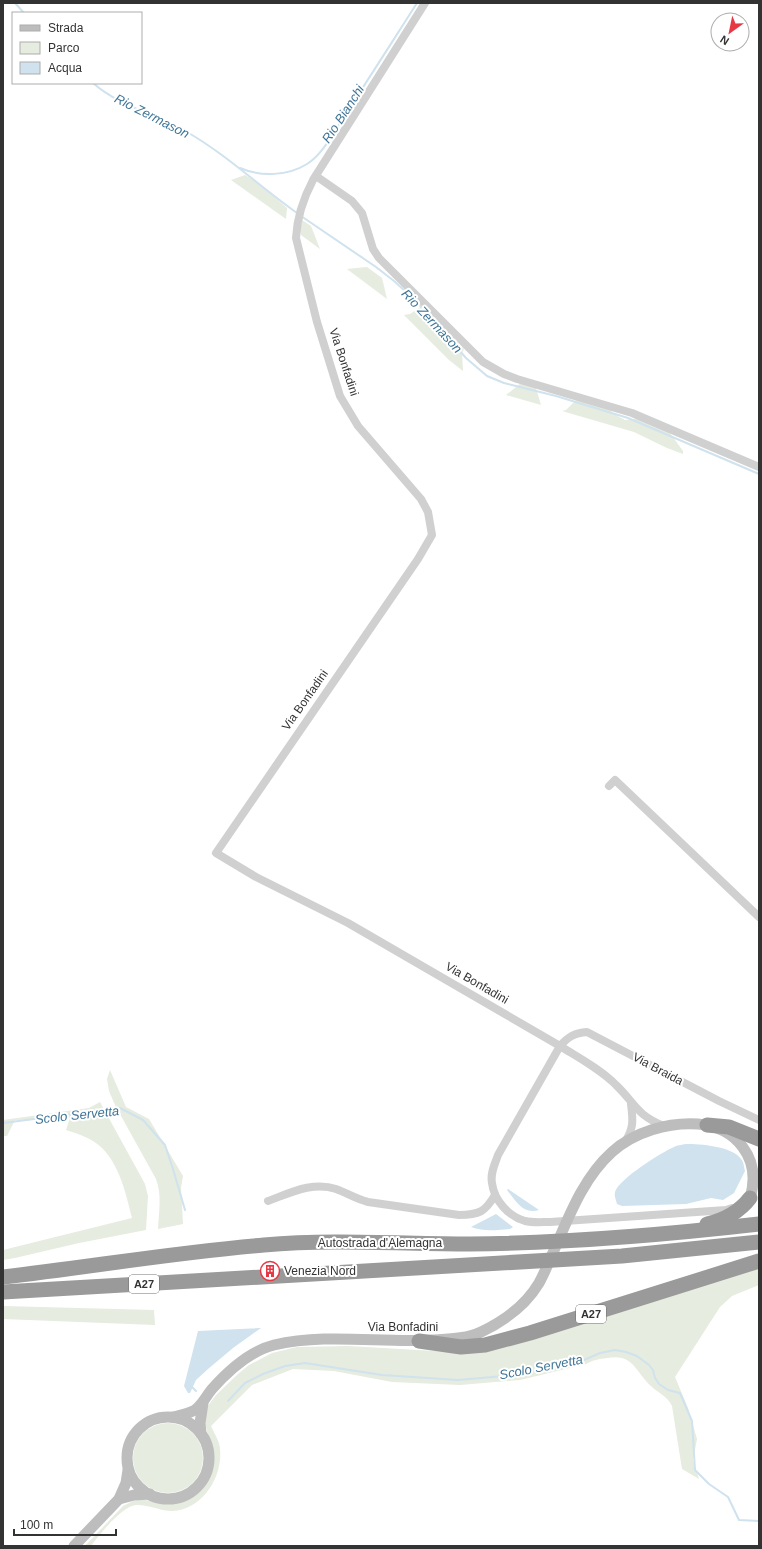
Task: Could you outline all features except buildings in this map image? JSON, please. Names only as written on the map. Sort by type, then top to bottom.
[{"type":"highway","points":[[707,1125],[729,1127],[759,1139]]},
{"type":"highway","name":"A27","points":[[658,1235],[719,1220],[736,1211],[750,1198]]},
{"type":"highway","name":"Autostrada d'Alemagna","points":[[3,1277],[170,1254],[266,1244],[368,1242],[470,1244],[554,1242],[658,1235],[759,1224]]},
{"type":"highway","name":"Autostrada d'Alemagna","points":[[3,1293],[622,1256],[759,1242]]},
{"type":"highway","name":"A27","points":[[419,1341],[461,1347],[485,1345],[530,1333],[759,1261]]},
{"type":"main road","name":"Via Bonfadini","points":[[203,1403],[211,1391],[237,1365],[253,1354],[272,1346],[312,1339],[419,1341],[467,1337],[480,1333],[499,1322],[514,1312],[534,1290],[545,1271],[581,1191],[599,1165],[625,1142],[642,1134],[664,1126],[685,1124],[707,1125],[734,1135],[752,1152],[757,1163],[757,1182],[750,1198]]},
{"type":"main road","points":[[74,1546],[119,1499],[126,1483],[128,1470],[127,1452],[130,1441],[136,1431],[150,1420],[161,1417],[173,1417],[194,1410],[203,1403]]},
{"type":"main road","points":[[128,1470],[136,1484],[150,1494],[160,1498],[176,1498],[186,1494],[199,1484],[207,1470],[208,1460],[208,1449],[201,1434],[200,1423],[203,1403]]},
{"type":"main road","points":[[173,1417],[189,1423],[201,1434]]},
{"type":"main road","points":[[119,1499],[134,1495],[150,1494]]},
{"type":"street","name":"Via Bonfadini","points":[[426,3],[306,193],[296,224],[296,238],[317,322],[340,396],[358,426],[421,499],[428,512],[432,535],[418,559],[216,853],[256,877],[348,923],[560,1046],[592,1066],[616,1084],[631,1103],[646,1118],[664,1126]]},
{"type":"street","points":[[316,176],[352,201],[362,213],[372,249],[379,258],[483,362],[510,376],[632,414],[759,467]]},
{"type":"street","points":[[608,786],[614,780],[759,917]]},
{"type":"street","name":"Via Braida","points":[[560,1046],[568,1037],[576,1033],[587,1032],[719,1101],[759,1120]]},
{"type":"street","points":[[560,1046],[498,1155],[493,1168],[491,1182],[495,1195],[503,1207],[515,1216],[529,1222],[550,1222],[726,1210],[737,1207],[750,1198]]},
{"type":"street","name":"Via Bonfadini","points":[[625,1142],[631,1133],[633,1119],[631,1103]]},
{"type":"street","points":[[268,1201],[312,1186],[324,1186],[336,1189],[357,1199],[368,1202],[459,1215],[472,1215],[482,1212],[490,1205],[495,1195]]},
{"type":"green space","points":[[245,175],[258,183],[287,208],[286,219],[231,180]]},
{"type":"green space","points":[[302,220],[311,226],[320,249],[301,235],[300,229]]},
{"type":"green space","points":[[367,267],[382,278],[387,299],[347,269]]},
{"type":"green space","points":[[422,306],[464,349],[462,353],[463,371],[449,360],[404,315],[410,314]]},
{"type":"green space","points":[[521,383],[536,388],[541,405],[506,395]]},
{"type":"green space","points":[[576,400],[608,408],[614,414],[625,420],[651,417],[664,425],[683,451],[683,454],[634,432],[562,411],[566,410]]},
{"type":"green space","points":[[110,1070],[126,1107],[149,1119],[183,1176],[181,1188],[183,1224],[158,1229],[160,1203],[158,1185],[109,1091],[107,1079]]},
{"type":"green space","points":[[100,1102],[145,1184],[148,1196],[146,1230],[3,1260],[3,1250],[132,1218],[122,1181],[113,1163],[102,1148],[94,1142],[66,1130],[70,1118],[15,1120],[7,1136],[3,1136],[3,1120],[89,1108]]},
{"type":"green space","points":[[759,1267],[759,1285],[732,1296],[720,1307],[675,1377],[688,1408],[697,1439],[693,1460],[699,1479],[682,1469],[672,1406],[666,1397],[652,1387],[629,1361],[623,1358],[616,1357],[599,1359],[586,1364],[520,1380],[460,1385],[392,1382],[334,1371],[293,1369],[252,1385],[211,1426],[219,1443],[220,1449],[218,1470],[214,1481],[208,1490],[193,1505],[172,1511],[140,1505],[130,1507],[124,1510],[111,1522],[91,1546],[85,1546],[123,1506],[133,1501],[141,1499],[162,1504],[172,1504],[183,1501],[195,1495],[210,1476],[213,1464],[213,1451],[204,1421],[207,1407],[216,1395],[238,1374],[249,1365],[272,1353],[297,1347],[348,1346],[470,1353],[512,1345]]},
{"type":"green space","points":[[3,1306],[154,1310],[155,1325],[3,1319]]},
{"type":"green space","points":[[168,1423],[181,1426],[193,1433],[200,1445],[203,1458],[200,1471],[193,1483],[181,1490],[168,1493],[155,1490],[143,1483],[136,1471],[133,1458],[136,1445],[143,1433],[155,1426]]},
{"type":"water","points":[[686,1144],[707,1145],[731,1151],[741,1159],[745,1171],[734,1193],[723,1200],[711,1198],[686,1204],[622,1206],[617,1204],[615,1192],[624,1180],[632,1173],[660,1154],[675,1146]]},
{"type":"water","points":[[508,1189],[539,1210],[529,1211],[524,1209],[507,1190]]},
{"type":"water","points":[[496,1214],[513,1227],[510,1229],[481,1230],[471,1227]]},
{"type":"water","points":[[261,1328],[233,1348],[208,1369],[196,1380],[190,1393],[188,1393],[184,1386],[198,1331]]},
{"type":"waterway","name":"Rio Zermason","points":[[15,3],[23,12]]},
{"type":"waterway","name":"Rio Bianchi","points":[[240,168],[257,173],[274,174],[300,168],[313,160],[327,143],[417,3]]},
{"type":"waterway","name":"Rio Zermason","points":[[94,84],[115,98],[175,126],[202,141],[297,213]]},
{"type":"waterway","name":"Rio Zermason","points":[[301,216],[394,281],[415,300],[466,358],[487,376],[504,383],[556,396],[628,418],[759,474]]},
{"type":"waterway","name":"Scolo Servetta","points":[[3,1123],[120,1108],[143,1120],[165,1145],[185,1210]]},
{"type":"waterway","name":"Scolo Servetta","points":[[228,1401],[245,1383],[263,1374],[285,1366],[305,1363],[382,1375],[458,1380],[504,1376],[584,1360],[600,1353],[615,1350],[626,1352],[637,1356],[649,1365],[653,1370],[655,1378],[659,1384],[668,1390],[680,1393],[692,1421],[695,1470],[709,1484],[728,1497],[739,1520],[759,1521]]},
{"type":"waterway","name":"Scolo Servetta","points":[[191,1386],[196,1391]]},
{"type":"place","name":"Venezia Nord","points":[[270,1271]]}]
